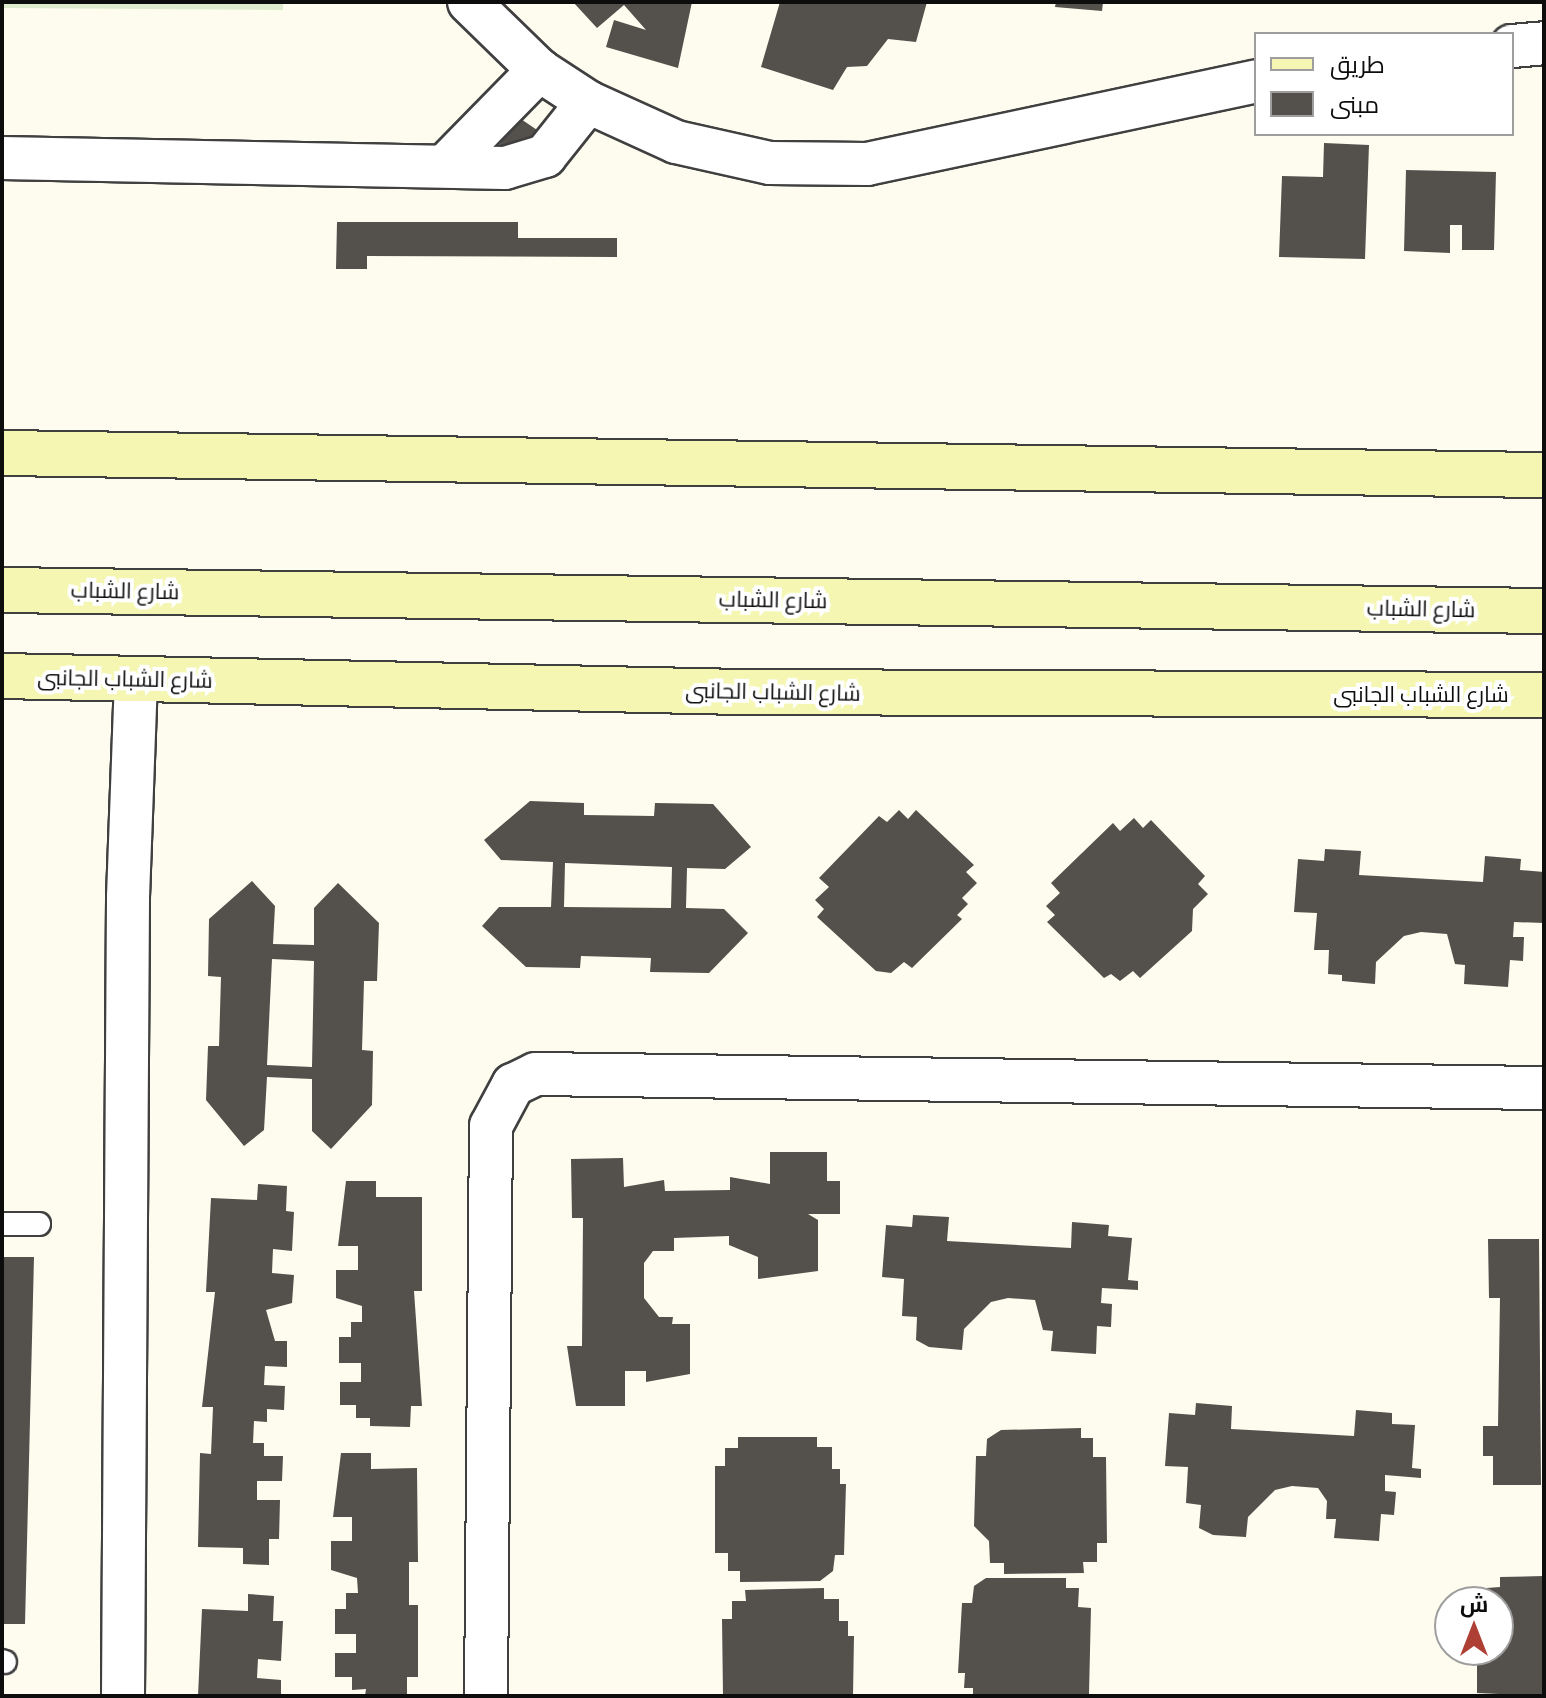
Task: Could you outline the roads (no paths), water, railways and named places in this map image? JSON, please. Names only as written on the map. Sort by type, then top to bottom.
[{"type":"main road","points":[[2,453],[1544,475]]},
{"type":"main road","name":"شارع الشباب","points":[[2,590],[1544,611]]},
{"type":"main road","name":"شارع الشباب الجانبى","points":[[2,676],[742,692],[1544,695]]},
{"type":"street","points":[[469,2],[539,70],[588,102],[689,145],[770,163],[867,164],[1254,81]]},
{"type":"street","points":[[1514,46],[1544,43]]},
{"type":"street","points":[[447,164],[539,70]]},
{"type":"street","points":[[2,158],[527,166],[545,156],[588,102]]},
{"type":"street","points":[[123,1696],[128,897],[136,679]]},
{"type":"street","points":[[486,1696],[491,1126],[513,1085],[536,1074],[1544,1088]]},
{"type":"lane","points":[[2,1224],[39,1224]]}]
